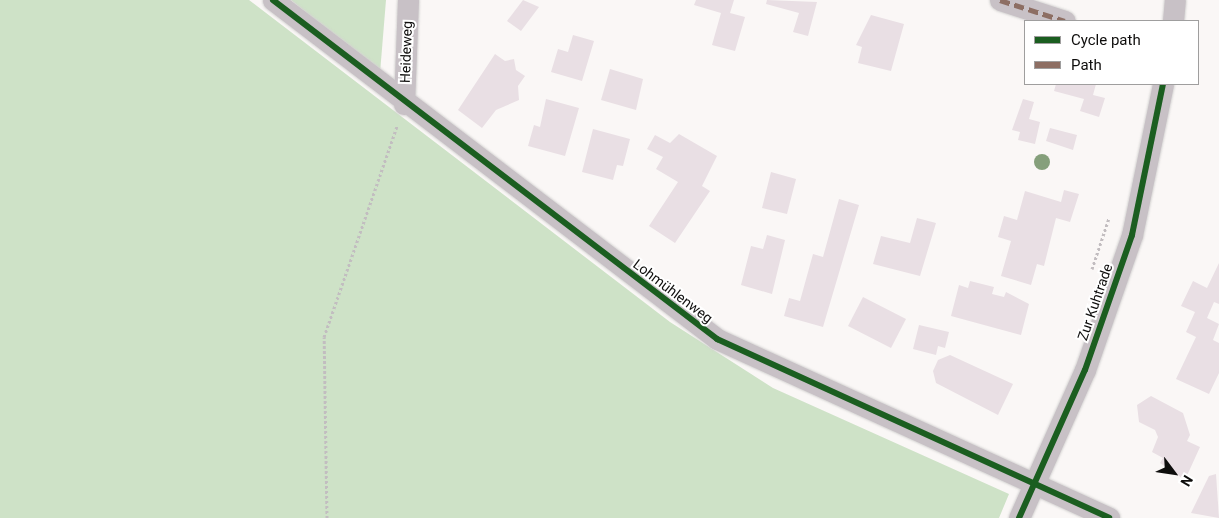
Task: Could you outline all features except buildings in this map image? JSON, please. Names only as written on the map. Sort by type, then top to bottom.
[{"type":"street","name":"Lohmühlenweg","points":[[273,0],[404,104],[717,339],[1035,481],[1109,518]]},
{"type":"street","name":"Heideweg","points":[[404,104],[408,0]]},
{"type":"street","points":[[1000,0],[1062,20]]},
{"type":"street","points":[[1173,20],[1175,0]]},
{"type":"street","name":"Zur Kuhtrade","points":[[1019,518],[1085,370],[1132,235],[1163,85]]},
{"type":"path","points":[[327,518],[324,337],[404,104]]},
{"type":"path","points":[[1089,279],[1110,212]]},
{"type":"green space","points":[[0,0],[249,0],[670,322],[773,388],[1009,494],[999,518],[0,518]]},
{"type":"green space","points":[[291,0],[386,0],[380,73]]},
{"type":"marked path","points":[[1000,0],[1062,20]]},
{"type":"cycle path","points":[[273,0],[717,339],[1109,518]]},
{"type":"cycle path","points":[[1019,518],[1085,370],[1132,235],[1163,85]]}]
